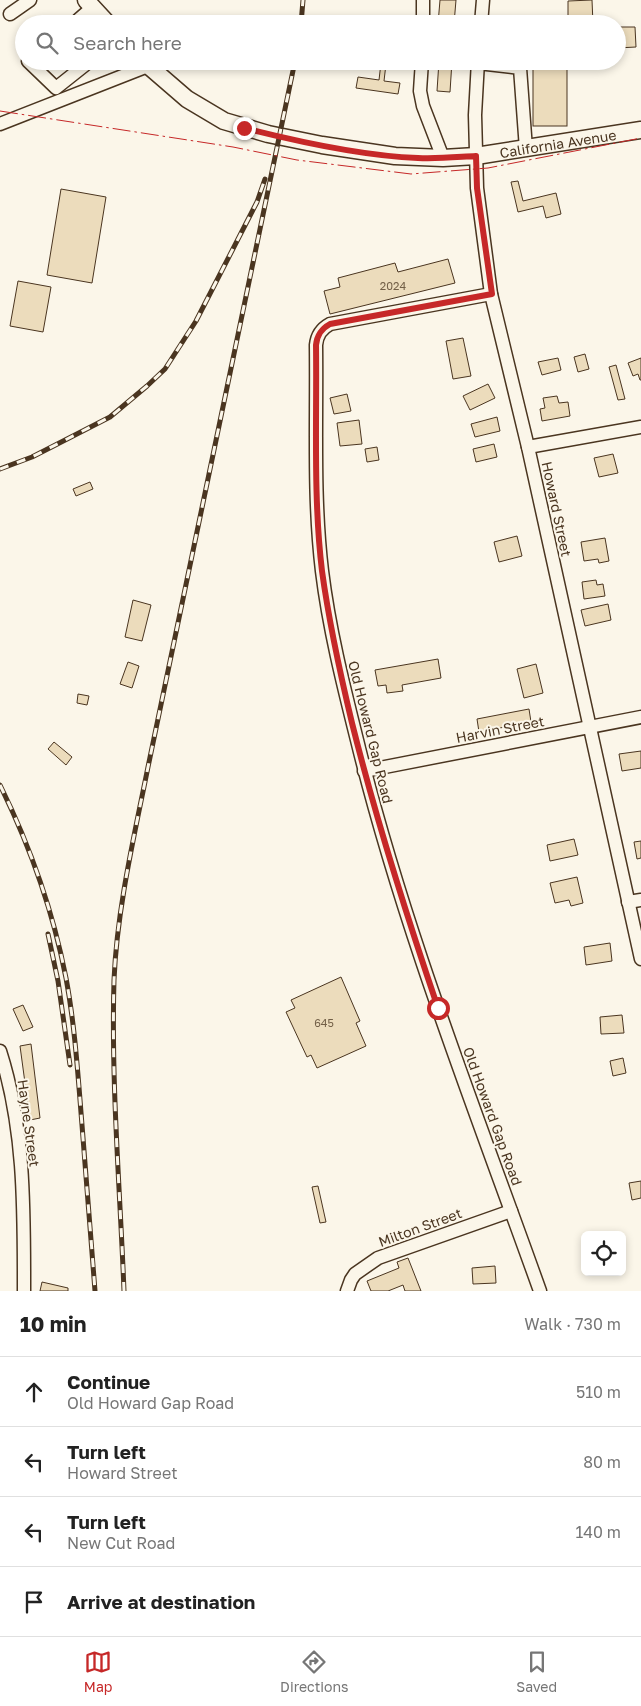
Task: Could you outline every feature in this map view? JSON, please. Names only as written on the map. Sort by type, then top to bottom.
[{"type":"main road","points":[[90,4],[100,15]]},
{"type":"main road","name":"California Avenue","points":[[153,70],[187,100],[224,121],[244,128],[331,147],[395,156],[443,158],[476,156],[641,130]]},
{"type":"street","points":[[10,14],[30,0]]},
{"type":"street","points":[[423,0],[423,15]]},
{"type":"street","points":[[482,15],[483,0]]},
{"type":"street","points":[[82,15],[90,4]]},
{"type":"street","points":[[37,70],[56,88],[80,70]]},
{"type":"street","points":[[0,124],[86,91],[133,70]]},
{"type":"street","points":[[421,70],[420,90],[422,106],[443,158]]},
{"type":"street","name":"Howard Street","points":[[477,70],[475,98],[477,188],[492,294],[590,727],[635,901],[641,959]]},
{"type":"street","points":[[520,70],[526,149]]},
{"type":"street","points":[[73,76],[86,91]]},
{"type":"street","name":"Old Howard Gap Road","points":[[492,294],[330,324],[321,330],[316,340],[315,475],[322,570],[328,614],[364,771],[404,907],[438,1008],[540,1291]]},
{"type":"street","points":[[528,447],[641,427]]},
{"type":"street","name":"Harvin Street","points":[[364,771],[641,717]]},
{"type":"street","name":"Hayne Street","points":[[0,1051],[13,1099],[22,1163],[24,1291]]},
{"type":"street","name":"Milton Street","points":[[348,1288],[355,1274],[378,1258],[511,1211]]},
{"type":"building","points":[[440,0],[456,0],[455,15],[439,15]]},
{"type":"building","points":[[592,0],[593,15],[568,15],[568,1]]},
{"type":"building","points":[[626,27],[635,27],[636,47],[626,48]]},
{"type":"building","points":[[380,70],[385,70],[384,81],[400,83],[398,94],[356,88],[358,77],[379,80]]},
{"type":"building","points":[[438,70],[451,70],[450,92],[437,91]]},
{"type":"building","points":[[533,70],[567,70],[567,126],[533,126]]},
{"type":"building","points":[[518,181],[523,201],[556,193],[561,214],[546,218],[543,206],[518,212],[511,182]]},
{"type":"building","points":[[61,189],[106,197],[92,283],[47,275]]},
{"type":"building","points":[[448,259],[455,283],[330,314],[324,291],[340,287],[338,278],[395,263],[398,272]]},
{"type":"building","points":[[18,281],[51,287],[43,332],[10,326]]},
{"type":"building","points":[[463,338],[471,376],[453,379],[446,341]]},
{"type":"building","points":[[585,354],[589,369],[578,372],[574,357]]},
{"type":"building","points":[[558,358],[561,370],[542,375],[538,362]]},
{"type":"building","points":[[641,358],[640,380],[638,374],[633,376],[628,363]]},
{"type":"building","points":[[616,365],[625,399],[618,400],[609,367]]},
{"type":"building","points":[[488,384],[495,398],[470,410],[463,396]]},
{"type":"building","points":[[347,394],[351,411],[334,414],[330,398]]},
{"type":"building","points":[[557,396],[559,403],[568,402],[570,416],[542,421],[540,409],[545,408],[543,398]]},
{"type":"building","points":[[497,417],[500,431],[475,437],[471,424]]},
{"type":"building","points":[[359,420],[362,444],[340,446],[337,423]]},
{"type":"building","points":[[494,444],[497,457],[476,462],[473,449]]},
{"type":"building","points":[[377,447],[379,460],[367,462],[365,449]]},
{"type":"building","points":[[613,454],[618,473],[599,477],[594,458]]},
{"type":"building","points":[[90,482],[93,489],[76,496],[73,489]]},
{"type":"building","points":[[517,536],[522,556],[499,562],[494,542]]},
{"type":"building","points":[[605,538],[609,561],[599,563],[598,559],[584,561],[581,542]]},
{"type":"building","points":[[596,580],[597,585],[603,584],[605,596],[584,599],[582,582]]},
{"type":"building","points":[[133,600],[151,605],[142,641],[125,637]]},
{"type":"building","points":[[608,604],[611,620],[585,626],[581,610]]},
{"type":"building","points":[[438,659],[441,678],[402,685],[403,691],[387,693],[386,685],[378,686],[375,670]]},
{"type":"building","points":[[128,662],[139,666],[132,688],[120,684]]},
{"type":"building","points":[[536,664],[543,693],[524,698],[517,669]]},
{"type":"building","points":[[78,694],[89,696],[87,705],[77,703]]},
{"type":"building","points":[[529,709],[531,722],[479,732],[477,719]]},
{"type":"building","points":[[54,742],[72,757],[66,765],[48,749]]},
{"type":"building","points":[[641,751],[641,768],[622,771],[619,754]]},
{"type":"building","points":[[574,839],[578,855],[550,861],[547,845]]},
{"type":"building","points":[[641,841],[641,858],[637,859],[634,842]]},
{"type":"building","points":[[577,877],[583,903],[571,906],[569,900],[555,903],[550,883]]},
{"type":"building","points":[[610,943],[612,961],[586,965],[584,947]]},
{"type":"building","points":[[341,977],[360,1021],[356,1023],[366,1046],[317,1068],[311,1055],[307,1057],[286,1012],[295,1008],[291,1000]]},
{"type":"building","points":[[23,1005],[33,1027],[23,1031],[13,1009]]},
{"type":"building","points":[[622,1015],[624,1033],[601,1034],[600,1017]]},
{"type":"building","points":[[31,1044],[40,1118],[30,1120],[20,1046]]},
{"type":"building","points":[[623,1058],[626,1073],[613,1076],[610,1061]]},
{"type":"building","points":[[641,1181],[641,1198],[632,1200],[629,1183]]},
{"type":"building","points":[[318,1186],[326,1222],[320,1223],[312,1187]]},
{"type":"building","points":[[408,1258],[421,1291],[405,1291],[403,1285],[388,1291],[371,1291],[367,1281],[399,1268],[397,1262]]},
{"type":"building","points":[[495,1266],[496,1283],[473,1284],[472,1268]]},
{"type":"building","points":[[42,1282],[68,1288],[68,1291],[40,1291]]},
{"type":"railway","points":[[302,15],[303,0]]},
{"type":"railway","points":[[124,1291],[116,1136],[113,1019],[114,980],[119,927],[137,820],[293,70]]},
{"type":"railway","points":[[0,469],[32,457],[110,417],[165,369],[196,321],[257,202],[265,179]]},
{"type":"railway","points":[[0,785],[31,855],[54,928],[66,978],[76,1051],[95,1291]]},
{"type":"railway","points":[[48,934],[58,981],[70,1065]]},
{"type":"power","points":[[0,111],[233,147],[297,160],[411,174],[488,168],[641,138]]},
{"type":"route","points":[[244,128],[322,145],[395,156],[443,158],[476,156],[480,217],[492,294],[330,324],[321,330],[316,340],[315,475],[322,570],[328,614],[372,803],[438,1008]]}]
